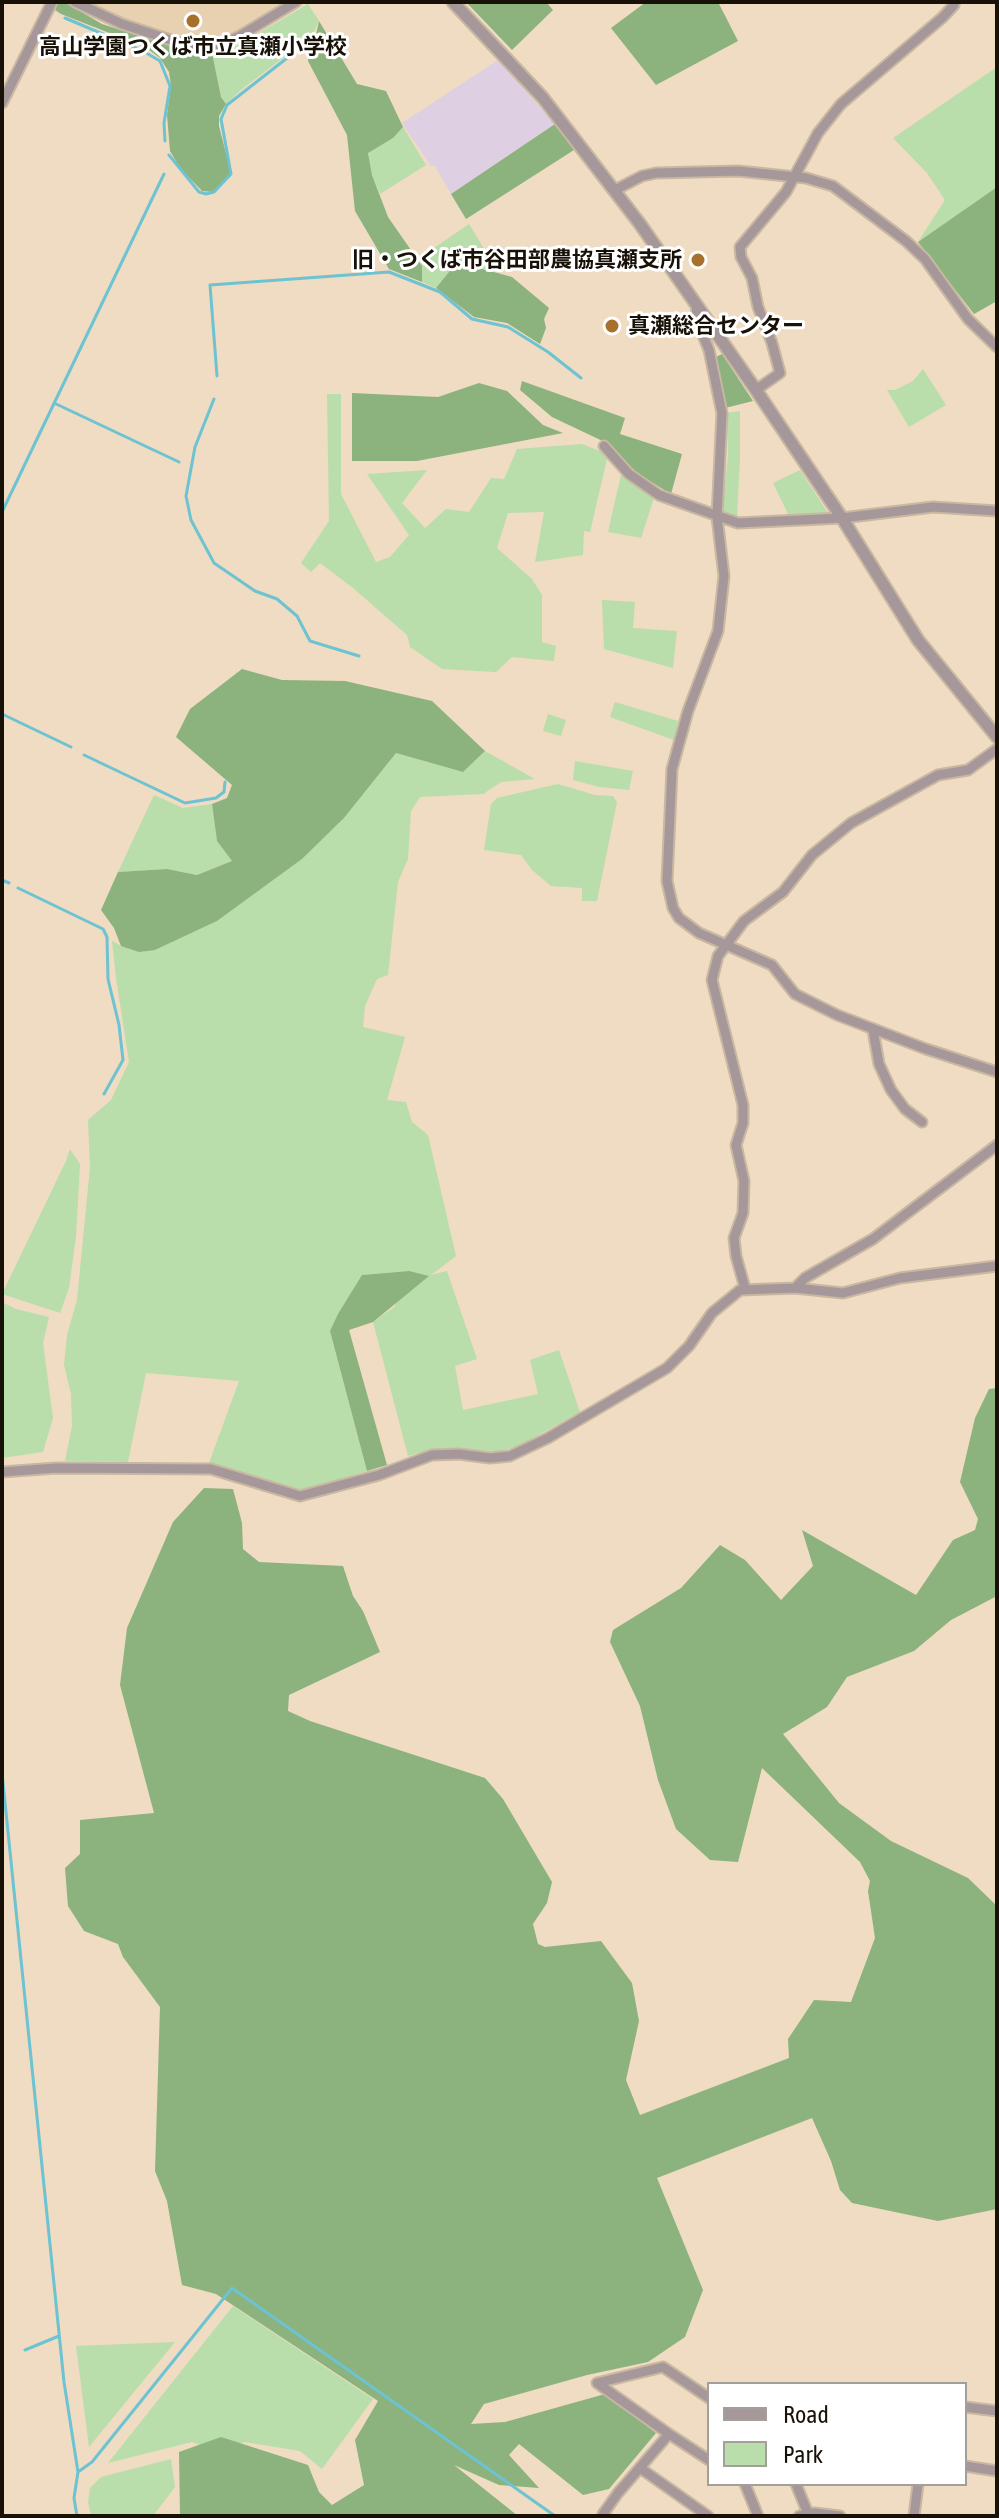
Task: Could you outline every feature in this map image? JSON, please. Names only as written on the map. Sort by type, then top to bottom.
[{"type":"street","points":[[2,103],[52,2]]},
{"type":"street","points":[[75,2],[122,24],[180,43],[217,46],[296,2]]},
{"type":"street","points":[[453,2],[543,98],[615,190],[756,390],[842,518],[918,640],[997,737]]},
{"type":"street","points":[[756,390],[780,373],[740,247],[775,207],[795,177],[812,142],[841,104],[943,17],[954,5],[952,2]]},
{"type":"street","points":[[615,190],[642,176],[656,173],[738,171],[795,177],[833,186],[925,259],[968,319],[997,347]]},
{"type":"street","points":[[697,305],[696,318],[709,350],[722,413],[717,517],[724,576],[721,614],[712,653],[688,711],[672,769],[667,881],[673,908],[679,918],[699,933],[772,965],[795,994],[873,1030],[997,1072]]},
{"type":"street","points":[[604,446],[629,474],[659,495],[738,523],[842,518],[933,507],[997,511]]},
{"type":"street","points":[[745,1288],[734,1238],[743,1213],[744,1181],[736,1145],[743,1123],[743,1105],[712,980],[724,946],[744,921],[783,892],[812,855],[851,823],[938,775],[968,770],[997,749]]},
{"type":"street","points":[[873,1030],[879,1064],[891,1090],[905,1109],[922,1122]]},
{"type":"street","points":[[795,1288],[805,1278],[873,1239],[997,1145]]},
{"type":"street","points":[[2,1472],[56,1468],[211,1469],[300,1496],[379,1475],[432,1455],[510,1456],[576,1423],[667,1368],[689,1346],[712,1313],[735,1292],[745,1288],[854,1292],[900,1278],[997,1266]]},
{"type":"street","points":[[707,2397],[663,2367],[597,2383],[707,2459]]},
{"type":"street","points":[[967,2407],[997,2411]]},
{"type":"street","points":[[606,2516],[603,2514],[669,2434]]},
{"type":"street","points":[[967,2466],[997,2471]]},
{"type":"street","points":[[640,2468],[708,2516]]},
{"type":"street","points":[[746,2486],[758,2516]]},
{"type":"street","points":[[797,2486],[805,2515],[840,2516]]},
{"type":"street","points":[[914,2516],[918,2486]]},
{"type":"shaded area","name":"高山学園つくば市立真瀬小学校","points":[[87,2],[287,2],[263,18],[217,40],[166,34]]},
{"type":"shaded area","points":[[498,60],[555,124],[451,194],[435,166],[431,166],[402,123]]},
{"type":"green space","points":[[466,2],[546,2],[553,10],[512,50]]},
{"type":"green space","points":[[646,2],[718,2],[738,41],[656,85],[611,28]]},
{"type":"green space","points":[[57,3],[66,3],[102,24],[151,40],[212,53],[221,97],[226,104],[219,116],[219,126],[231,173],[220,186],[212,192],[202,191],[180,168],[170,151],[167,115],[171,86],[169,72],[160,58],[145,47],[61,14],[55,10]]},
{"type":"green space","points":[[308,4],[319,21],[312,36],[226,104],[221,97],[212,53],[228,51]]},
{"type":"green space","points":[[319,21],[357,84],[386,91],[403,127],[393,138],[368,153],[372,175],[388,217],[422,266],[422,282],[389,269],[355,211],[347,135],[308,61],[309,47],[315,39]]},
{"type":"green space","points":[[997,67],[997,187],[918,242],[945,200],[927,173],[893,138]]},
{"type":"green space","points":[[555,124],[574,150],[466,219],[451,194]]},
{"type":"green space","points":[[403,127],[426,165],[380,194],[372,175],[368,152],[393,138]]},
{"type":"green space","points":[[997,187],[997,301],[974,314],[918,242]]},
{"type":"green space","points":[[469,224],[489,257],[489,271],[457,262],[436,288],[422,282],[422,266],[418,259]]},
{"type":"green space","points":[[457,262],[512,277],[549,308],[540,344],[507,323],[474,317],[436,288]]},
{"type":"green space","points":[[722,354],[753,401],[725,408],[716,357]]},
{"type":"green space","points":[[923,369],[946,405],[909,427],[887,390],[895,390],[913,381]]},
{"type":"green space","points":[[522,381],[625,418],[620,434],[682,454],[671,494],[638,474],[609,444],[552,417],[520,390]]},
{"type":"green space","points":[[479,383],[507,391],[543,425],[563,433],[417,461],[352,461],[352,393],[438,397]]},
{"type":"green space","points":[[327,394],[341,394],[341,494],[376,562],[390,557],[409,535],[367,474],[427,470],[402,503],[425,528],[446,509],[469,512],[491,478],[504,479],[517,449],[582,444],[600,451],[607,459],[590,532],[584,531],[583,555],[535,562],[544,512],[508,513],[497,548],[532,579],[542,595],[542,642],[556,646],[554,661],[512,657],[496,672],[442,669],[410,647],[407,635],[320,563],[311,572],[301,563],[329,521]]},
{"type":"green space","points":[[740,411],[737,518],[722,514],[728,456],[727,413]]},
{"type":"green space","points":[[800,470],[828,513],[789,516],[773,483]]},
{"type":"green space","points":[[621,475],[654,498],[641,538],[608,532]]},
{"type":"green space","points":[[602,600],[635,602],[633,628],[677,631],[673,668],[604,649]]},
{"type":"green space","points":[[242,669],[282,680],[345,681],[432,701],[485,751],[463,772],[396,753],[344,818],[302,859],[217,921],[155,950],[139,952],[121,946],[114,928],[101,910],[118,872],[167,869],[197,875],[232,861],[217,841],[212,804],[227,798],[232,785],[176,737],[190,709]]},
{"type":"green space","points":[[615,702],[678,721],[674,740],[610,717]]},
{"type":"green space","points":[[548,714],[566,720],[561,736],[543,731]]},
{"type":"green space","points":[[485,751],[535,779],[501,782],[483,794],[420,797],[411,811],[408,859],[398,882],[388,975],[377,979],[365,1006],[363,1027],[405,1037],[387,1100],[406,1102],[412,1122],[428,1135],[456,1256],[431,1275],[447,1271],[477,1359],[455,1366],[463,1410],[538,1394],[530,1360],[559,1350],[580,1412],[519,1446],[501,1451],[431,1450],[408,1456],[373,1322],[394,1307],[409,1271],[362,1275],[330,1331],[367,1471],[303,1490],[209,1463],[239,1381],[146,1373],[128,1462],[65,1461],[72,1426],[71,1394],[64,1365],[67,1335],[77,1300],[90,1167],[88,1120],[111,1100],[129,1062],[112,941],[121,946],[155,950],[217,921],[302,859],[344,818],[396,753],[463,772]]},
{"type":"green space","points":[[575,761],[633,771],[629,790],[573,780]]},
{"type":"green space","points":[[558,784],[595,795],[613,796],[617,802],[597,901],[582,901],[582,888],[551,886],[532,870],[521,855],[484,850],[491,804],[497,798]]},
{"type":"green space","points":[[154,795],[183,808],[212,804],[217,841],[232,861],[197,875],[167,869],[118,872]]},
{"type":"green space","points":[[70,1149],[80,1164],[76,1236],[69,1288],[60,1313],[2,1294]]},
{"type":"green space","points":[[409,1271],[429,1276],[373,1322],[349,1330],[387,1465],[367,1471],[330,1331],[362,1275]]},
{"type":"green space","points":[[2,1302],[16,1309],[49,1317],[43,1343],[53,1418],[43,1452],[2,1458]]},
{"type":"green space","points":[[997,1388],[997,1596],[951,1620],[914,1651],[847,1677],[827,1707],[783,1734],[839,1803],[891,1841],[968,1878],[997,1906],[997,2209],[938,2221],[852,2203],[840,2190],[812,2118],[657,2178],[703,2290],[685,2337],[648,2362],[587,2375],[484,2404],[471,2424],[505,2422],[605,2394],[656,2433],[609,2489],[583,2495],[519,2444],[509,2455],[539,2488],[499,2485],[454,2465],[518,2516],[180,2516],[179,2452],[221,2437],[308,2465],[319,2492],[332,2505],[364,2485],[355,2440],[378,2401],[216,2294],[182,2285],[167,2201],[155,2171],[160,2007],[123,1957],[118,1944],[84,1931],[68,1906],[65,1868],[80,1854],[80,1820],[154,1813],[120,1685],[127,1628],[173,1522],[204,1488],[233,1489],[242,1523],[243,1549],[259,1562],[343,1566],[353,1596],[363,1611],[380,1652],[289,1695],[288,1711],[485,1778],[503,1799],[552,1882],[547,1903],[533,1924],[538,1944],[545,1947],[601,1941],[632,1983],[639,2021],[626,2080],[640,2115],[789,2058],[788,2039],[814,2000],[851,2002],[875,1938],[868,1891],[870,1881],[860,1862],[762,1768],[738,1862],[710,1860],[676,1829],[658,1780],[640,1706],[610,1642],[613,1630],[681,1588],[720,1545],[745,1560],[781,1600],[813,1566],[802,1530],[916,1595],[953,1540],[975,1530],[978,1519],[960,1482],[975,1418],[989,1389]]},
{"type":"green space","points":[[233,2306],[373,2399],[322,2469],[300,2451],[245,2442],[229,2446],[223,2453],[192,2442],[108,2463]]},
{"type":"green space","points":[[175,2342],[89,2447],[76,2346]]},
{"type":"green space","points":[[171,2459],[175,2487],[153,2516],[91,2516],[88,2502],[90,2488],[101,2477]]},
{"type":"waterway","points":[[65,18],[160,61],[170,86],[164,123],[165,141]]},
{"type":"waterway","points":[[169,155],[199,192],[214,192],[231,174],[221,119],[227,105],[305,44]]},
{"type":"waterway","points":[[2,512],[164,174]]},
{"type":"waterway","points":[[217,376],[210,285],[389,272],[440,292],[472,319],[508,327],[548,352],[581,378]]},
{"type":"waterway","points":[[214,399],[195,447],[186,496],[191,520],[214,563],[255,591],[277,599],[297,616],[310,641],[359,656]]},
{"type":"waterway","points":[[54,403],[179,462]]},
{"type":"waterway","points":[[2,714],[71,747]]},
{"type":"waterway","points":[[84,755],[185,803],[216,798],[224,792],[225,782]]},
{"type":"waterway","points":[[2,880],[9,883]]},
{"type":"waterway","points":[[18,888],[103,929],[107,937],[108,979],[119,1025],[123,1060],[104,1094]]},
{"type":"waterway","points":[[2,1773],[64,2382],[78,2472],[74,2498],[77,2516]]},
{"type":"waterway","points":[[78,2472],[92,2462],[232,2288],[555,2516]]},
{"type":"waterway","points":[[25,2350],[59,2336]]},
{"type":"place","name":"高山学園つくば市立真瀬小学校","points":[[193,21]]},
{"type":"place","name":"旧・つくば市谷田部農協真瀬支所","points":[[698,260]]},
{"type":"place","name":"真瀬総合センター","points":[[612,326]]}]
